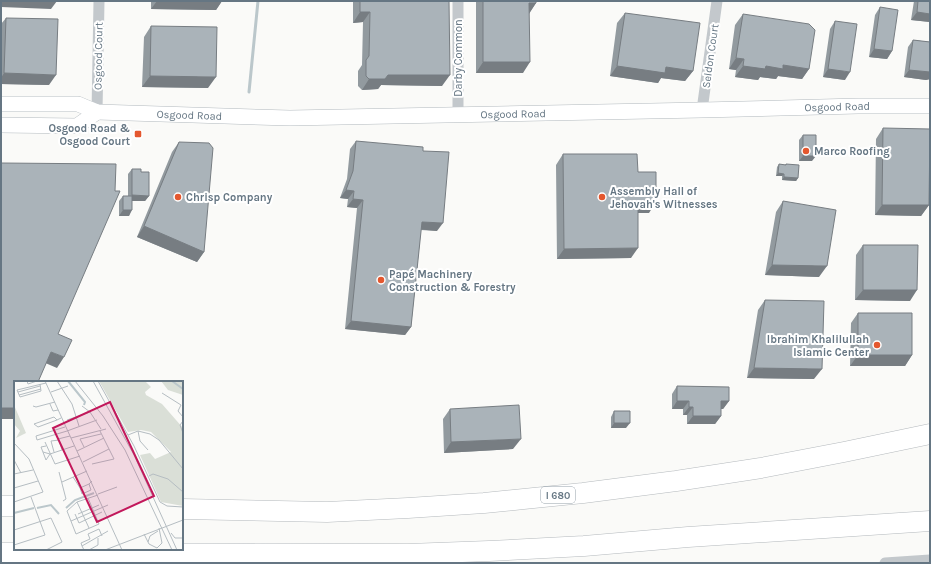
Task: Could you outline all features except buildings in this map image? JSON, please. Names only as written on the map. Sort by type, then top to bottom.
[{"type":"highway","name":"I 680","points":[[183,509],[327,512],[484,503],[583,493],[761,468],[930,434]]},
{"type":"highway","points":[[1,506],[14,506]]},
{"type":"highway","points":[[1,553],[408,554],[584,546],[930,521]]},
{"type":"main road","name":"Osgood Road","points":[[1,104],[78,104],[97,112],[290,118],[858,106],[930,106]]},
{"type":"main road","points":[[1,125],[77,126],[97,112]]},
{"type":"street","name":"Osgood Court","points":[[97,112],[98,1]]},
{"type":"street","name":"Darby Common","points":[[458,1],[458,114]]},
{"type":"street","name":"Seldon Court","points":[[702,110],[717,1]]},
{"type":"street","points":[[884,563],[930,560]]},
{"type":"waterway","points":[[249,92],[258,1]]},
{"type":"place","name":"Osgood Road & Osgood Court","points":[[138,134]]},
{"type":"place","name":"Marco Roofing","points":[[806,151]]},
{"type":"place","name":"Chrisp Company","points":[[178,197]]},
{"type":"place","name":"Assembly Hall of Jehovah's Witnesses","points":[[602,197]]},
{"type":"place","name":"Papé Machinery Construction & Forestry","points":[[381,280]]},
{"type":"place","name":"Ibrahim Khalilullah Islamic Center","points":[[877,345]]}]
